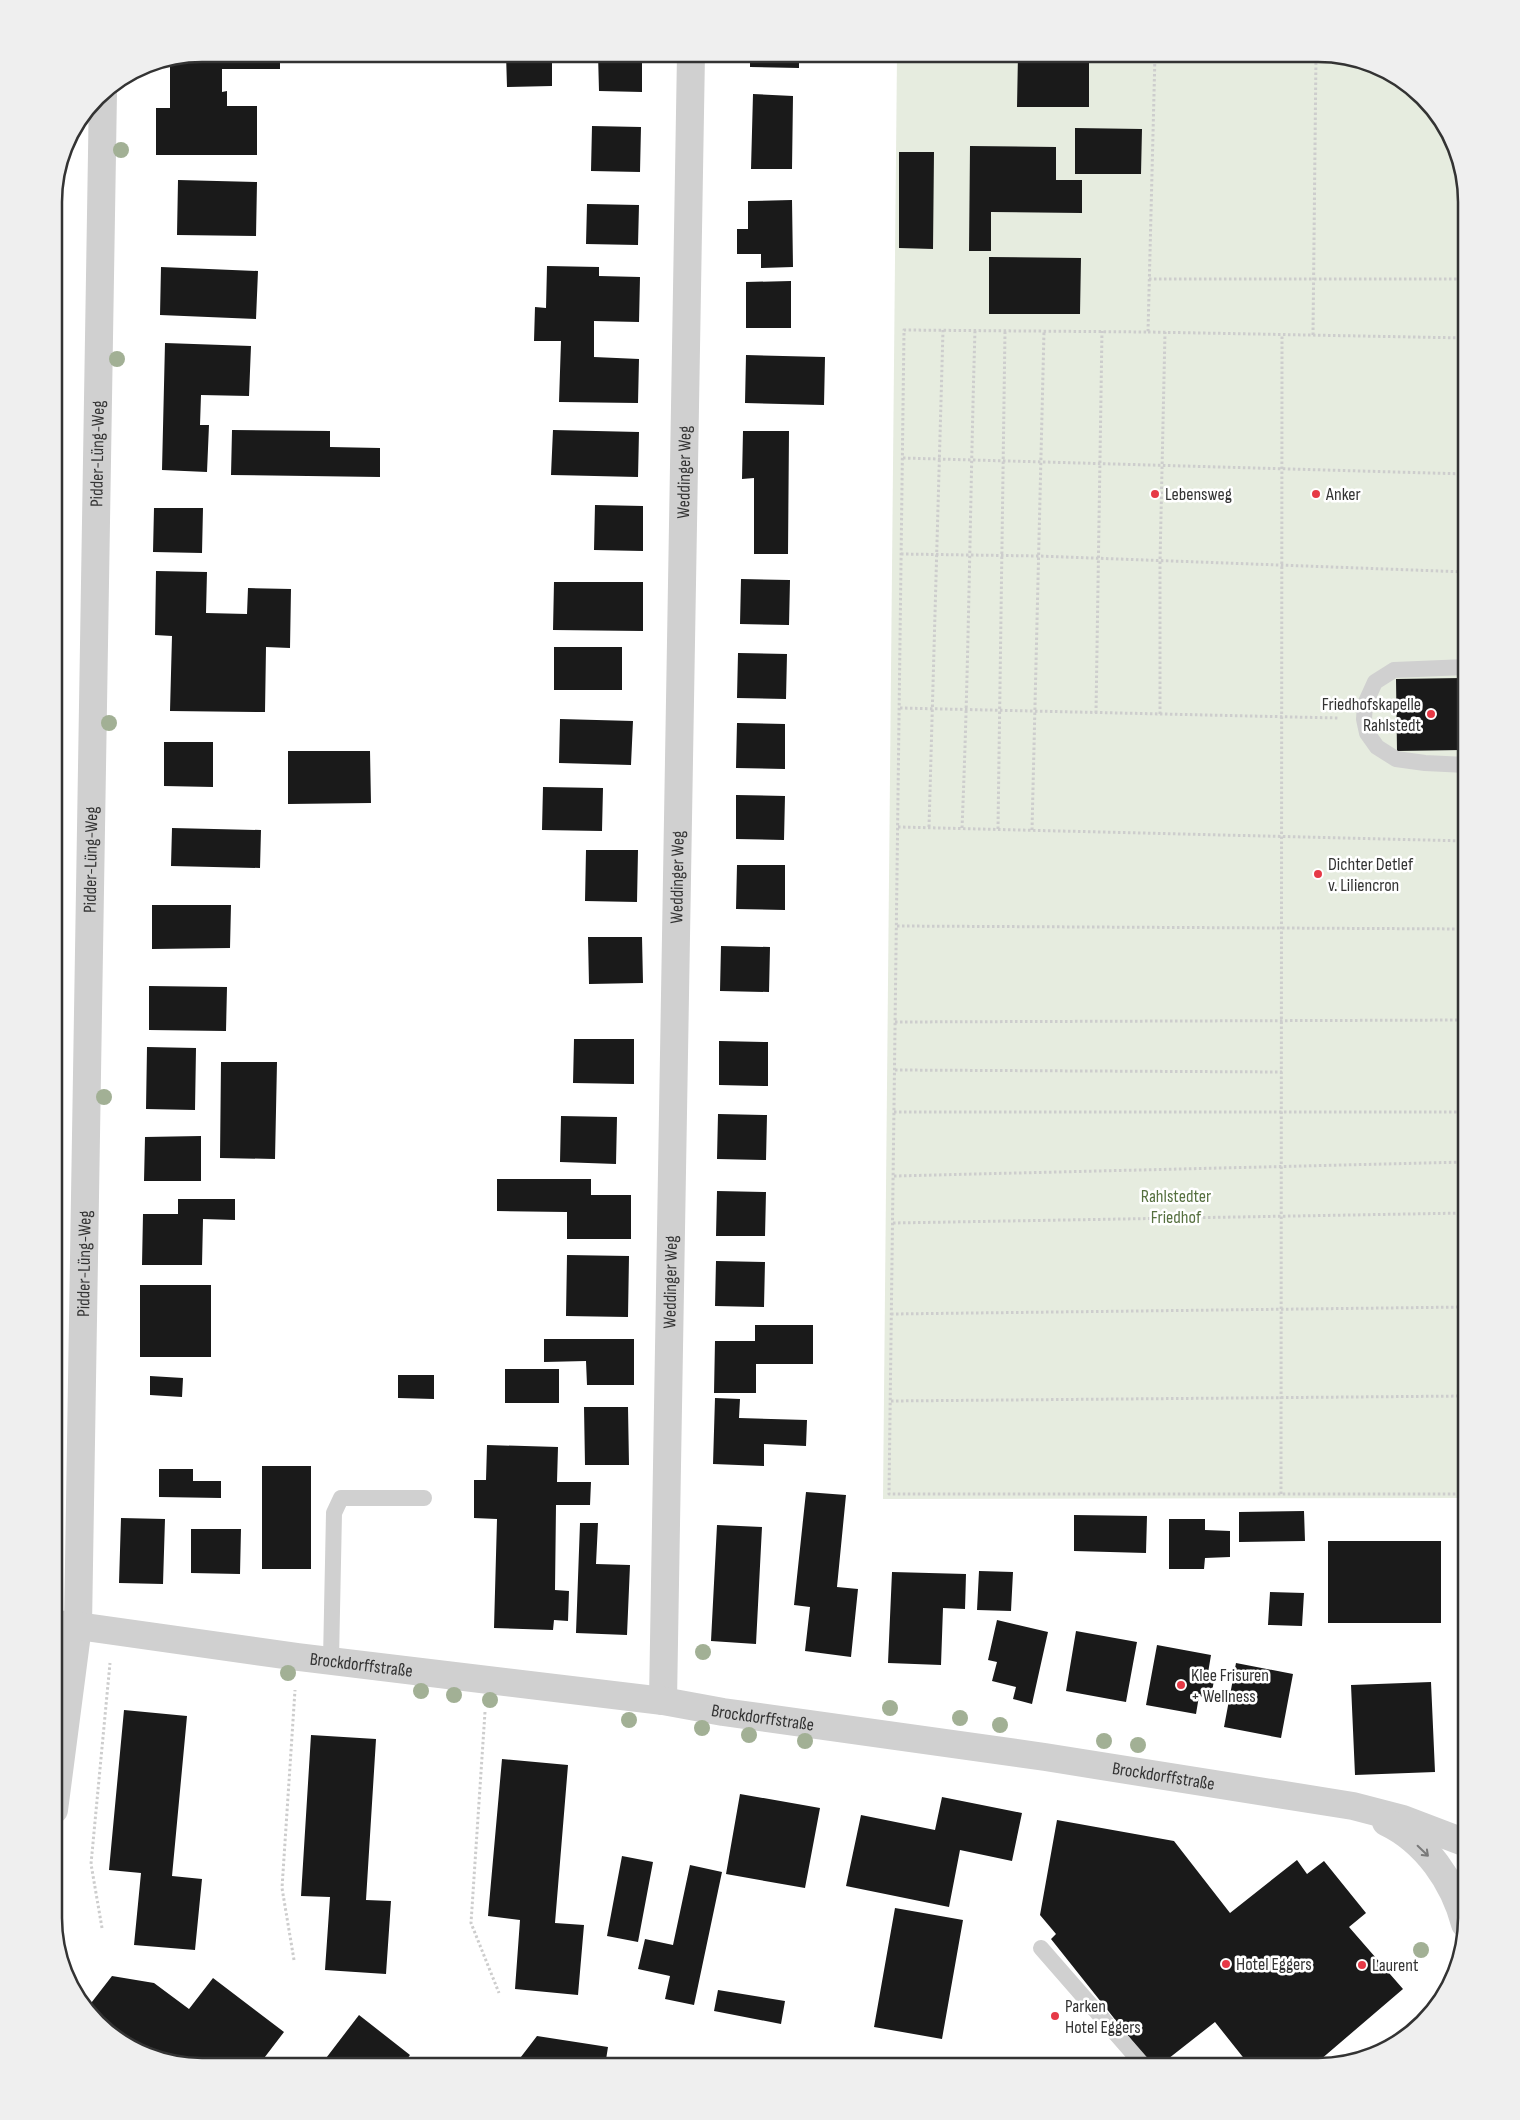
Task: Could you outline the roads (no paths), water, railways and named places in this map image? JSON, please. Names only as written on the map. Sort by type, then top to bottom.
[{"type":"street","name":"Weddinger Weg","points":[[663,1701],[691,63]]},
{"type":"street","name":"Pidder-Lüng-Weg","points":[[63,1671],[66,1625],[103,103]]},
{"type":"street","name":"Brockdorffstraße","points":[[66,1625],[663,1701],[723,1712],[1045,1757],[1353,1806],[1403,1819],[1458,1840]]},
{"type":"street","points":[[1353,1806],[1392,1824],[1428,1854],[1454,1891],[1458,1903]]},
{"type":"lane","points":[[1458,667],[1394,670],[1376,682],[1365,704],[1364,719],[1367,733],[1377,747],[1396,759],[1458,765]]},
{"type":"lane","points":[[331,1660],[334,1513],[341,1498],[424,1498]]},
{"type":"lane","points":[[1041,1948],[1137,2058]]},
{"type":"place","name":"Lebensweg","points":[[1155,494]]},
{"type":"place","name":"Anker","points":[[1316,494]]},
{"type":"place","name":"Friedhofskapelle Rahlstedt","points":[[1431,714]]},
{"type":"place","name":"Dichter Detlef v. Liliencron","points":[[1318,874]]},
{"type":"place","name":"Klee Frisuren + Wellness","points":[[1181,1685]]},
{"type":"place","name":"Hotel Eggers","points":[[1226,1964]]},
{"type":"place","name":"Laurent","points":[[1362,1965]]},
{"type":"place","name":"Parken Hotel Eggers","points":[[1055,2016]]},
{"type":"park label","name":"Rahlstedter Friedhof","points":[[1176,1206]]}]
